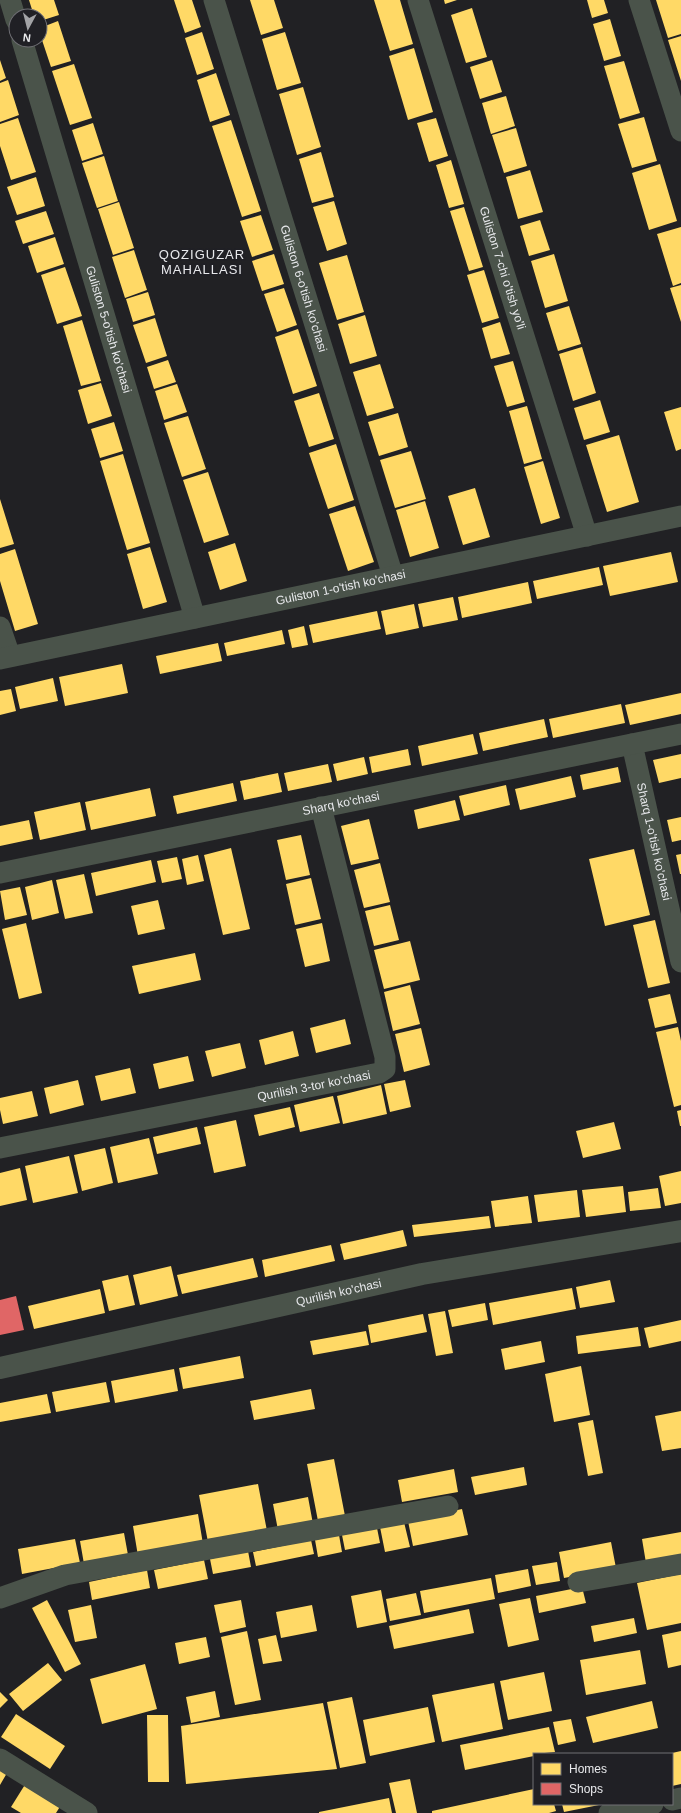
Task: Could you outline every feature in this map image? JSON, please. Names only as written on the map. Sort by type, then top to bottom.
[{"type":"street","name":"Guliston 6-o'tish ko'chasi","points":[[214,0],[393,576]]},
{"type":"street","name":"Guliston 7-chi o'tish yo'li","points":[[418,0],[587,536]]},
{"type":"street","points":[[639,0],[681,131]]},
{"type":"street","name":"Guliston 5-o'tish ko'chasi","points":[[24,48],[195,618]]},
{"type":"street","name":"Guliston 1-o'tish ko'chasi","points":[[5,658],[681,516]]},
{"type":"street","points":[[0,627],[5,658]]},
{"type":"street","name":"Sharq ko'chasi","points":[[0,873],[681,734]]},
{"type":"street","name":"Sharq 1-o'tish ko'chasi","points":[[632,744],[681,962]]},
{"type":"street","name":"Qurilish 3-tor ko'chasi","points":[[0,1148],[379,1073],[385,1070],[385,1057],[321,807]]},
{"type":"street","name":"Qurilish ko'chasi","points":[[0,1368],[422,1274],[681,1231]]},
{"type":"street","points":[[0,1598],[65,1575],[448,1506]]},
{"type":"street","points":[[578,1582],[681,1564]]},
{"type":"street","points":[[0,1759],[87,1813]]},
{"type":"street","points":[[608,1813],[648,1805]]},
{"type":"building: Homes","points":[[29,0],[54,0],[59,15],[48,18],[48,8],[32,8]]},
{"type":"building: Homes","points":[[174,0],[192,0],[201,27],[185,33]]},
{"type":"building: Homes","points":[[250,0],[274,0],[283,28],[261,35]]},
{"type":"building: Homes","points":[[374,0],[400,0],[413,44],[390,51]]},
{"type":"building: Homes","points":[[444,0],[457,0],[445,4]]},
{"type":"building: Homes","points":[[587,0],[604,0],[608,13],[592,18]]},
{"type":"building: Homes","points":[[656,0],[681,0],[681,34],[668,38]]},
{"type":"building: Homes","points":[[472,8],[487,57],[466,63],[451,15]]},
{"type":"building: Homes","points":[[610,19],[621,56],[604,61],[593,24]]},
{"type":"building: Homes","points":[[58,21],[71,61],[51,67],[45,48],[48,48],[48,25]]},
{"type":"building: Homes","points":[[202,32],[214,69],[197,75],[185,38]]},
{"type":"building: Homes","points":[[285,32],[301,83],[277,90],[262,39]]},
{"type":"building: Homes","points":[[681,36],[681,81],[668,40]]},
{"type":"building: Homes","points":[[414,48],[433,112],[408,120],[389,56]]},
{"type":"building: Homes","points":[[0,60],[6,78],[0,81]]},
{"type":"building: Homes","points":[[492,60],[502,92],[480,99],[470,67]]},
{"type":"building: Homes","points":[[624,61],[640,113],[620,119],[604,66]]},
{"type":"building: Homes","points":[[74,64],[92,118],[70,125],[52,71]]},
{"type":"building: Homes","points":[[216,73],[230,115],[210,122],[197,80]]},
{"type":"building: Homes","points":[[8,80],[19,115],[0,122],[0,83]]},
{"type":"building: Homes","points":[[303,87],[321,147],[297,155],[279,94]]},
{"type":"building: Homes","points":[[506,96],[515,126],[491,134],[482,103]]},
{"type":"building: Homes","points":[[644,117],[657,161],[632,168],[618,124]]},
{"type":"building: Homes","points":[[18,118],[36,172],[11,180],[0,146],[0,124]]},
{"type":"building: Homes","points":[[436,118],[448,156],[429,162],[417,123]]},
{"type":"building: Homes","points":[[231,120],[261,211],[242,217],[212,126]]},
{"type":"building: Homes","points":[[93,123],[103,154],[82,161],[72,130]]},
{"type":"building: Homes","points":[[516,128],[527,166],[504,173],[492,135]]},
{"type":"building: Homes","points":[[321,152],[334,197],[312,203],[299,159]]},
{"type":"building: Homes","points":[[104,156],[118,201],[97,208],[82,163]]},
{"type":"building: Homes","points":[[451,160],[464,204],[449,208],[436,165]]},
{"type":"building: Homes","points":[[660,164],[677,221],[649,230],[632,173]]},
{"type":"building: Homes","points":[[530,170],[543,212],[518,219],[506,177]]},
{"type":"building: Homes","points":[[36,177],[45,206],[17,215],[7,187]]},
{"type":"building: Homes","points":[[334,201],[347,244],[327,251],[313,207]]},
{"type":"building: Homes","points":[[119,202],[134,248],[113,255],[98,209]]},
{"type":"building: Homes","points":[[464,207],[483,267],[469,271],[450,211]]},
{"type":"building: Homes","points":[[46,211],[54,234],[23,244],[15,221]]},
{"type":"building: Homes","points":[[261,215],[273,250],[252,257],[240,221]]},
{"type":"building: Homes","points":[[540,220],[550,250],[529,256],[520,226]]},
{"type":"building: Homes","points":[[681,227],[681,283],[673,286],[657,234]]},
{"type":"building: Homes","points":[[55,237],[64,264],[37,273],[28,246]]},
{"type":"building: Homes","points":[[134,250],[147,290],[125,298],[112,257]]},
{"type":"building: Homes","points":[[274,254],[284,284],[262,291],[252,261]]},
{"type":"building: Homes","points":[[554,254],[568,301],[545,308],[531,261]]},
{"type":"building: Homes","points":[[347,255],[364,312],[337,320],[319,263]]},
{"type":"building: Homes","points":[[65,267],[82,316],[57,324],[41,275]]},
{"type":"building: Homes","points":[[484,270],[499,318],[482,323],[467,275]]},
{"type":"building: Homes","points":[[681,285],[681,322],[670,288]]},
{"type":"building: Homes","points":[[284,288],[297,325],[277,332],[264,294]]},
{"type":"building: Homes","points":[[148,292],[155,315],[133,322],[126,299]]},
{"type":"building: Homes","points":[[569,306],[581,344],[558,351],[546,313]]},
{"type":"building: Homes","points":[[365,315],[377,356],[350,364],[338,324]]},
{"type":"building: Homes","points":[[155,318],[167,356],[146,363],[133,325]]},
{"type":"building: Homes","points":[[82,320],[101,381],[81,386],[63,326]]},
{"type":"building: Homes","points":[[500,322],[510,354],[491,359],[482,328]]},
{"type":"building: Homes","points":[[298,329],[317,386],[293,394],[275,337]]},
{"type":"building: Homes","points":[[582,347],[596,393],[573,401],[559,354]]},
{"type":"building: Homes","points":[[168,360],[176,382],[154,389],[147,367]]},
{"type":"building: Homes","points":[[513,361],[525,402],[507,407],[494,366]]},
{"type":"building: Homes","points":[[380,364],[394,408],[367,416],[353,372]]},
{"type":"building: Homes","points":[[101,383],[112,416],[88,424],[78,390]]},
{"type":"building: Homes","points":[[177,384],[187,412],[164,420],[155,391]]},
{"type":"building: Homes","points":[[319,393],[334,439],[309,447],[294,401]]},
{"type":"building: Homes","points":[[600,400],[610,432],[584,440],[574,408]]},
{"type":"building: Homes","points":[[527,406],[542,459],[524,464],[509,411]]},
{"type":"building: Homes","points":[[681,407],[681,449],[676,451],[664,412]]},
{"type":"building: Homes","points":[[398,413],[408,447],[379,456],[368,422]]},
{"type":"building: Homes","points":[[188,416],[206,469],[182,477],[164,423]]},
{"type":"building: Homes","points":[[114,422],[123,451],[100,458],[91,429]]},
{"type":"building: Homes","points":[[619,435],[639,502],[607,512],[586,445]]},
{"type":"building: Homes","points":[[336,444],[354,500],[328,509],[309,453]]},
{"type":"building: Homes","points":[[411,451],[426,499],[395,508],[380,460]]},
{"type":"building: Homes","points":[[123,454],[150,543],[127,550],[100,461]]},
{"type":"building: Homes","points":[[543,461],[560,518],[541,524],[524,467]]},
{"type":"building: Homes","points":[[208,472],[229,535],[204,543],[183,480]]},
{"type":"building: Homes","points":[[475,488],[490,537],[463,545],[448,496]]},
{"type":"building: Homes","points":[[0,499],[14,544],[0,548]]},
{"type":"building: Homes","points":[[425,501],[439,548],[410,557],[396,510]]},
{"type":"building: Homes","points":[[355,506],[374,562],[348,571],[329,514]]},
{"type":"building: Homes","points":[[235,543],[247,581],[220,590],[208,552]]},
{"type":"building: Homes","points":[[150,547],[167,602],[143,609],[127,554]]},
{"type":"building: Homes","points":[[15,549],[38,624],[15,631],[0,581],[0,554]]},
{"type":"building: Homes","points":[[671,552],[678,582],[610,596],[603,566]]},
{"type":"building: Homes","points":[[599,567],[603,585],[537,599],[533,581]]},
{"type":"building: Homes","points":[[528,582],[532,603],[462,618],[458,597]]},
{"type":"building: Homes","points":[[453,597],[458,620],[423,627],[418,604]]},
{"type":"building: Homes","points":[[414,604],[419,628],[386,635],[381,611]]},
{"type":"building: Homes","points":[[377,611],[381,629],[313,643],[309,625]]},
{"type":"building: Homes","points":[[304,626],[308,645],[292,648],[288,630]]},
{"type":"building: Homes","points":[[282,630],[285,644],[227,656],[224,643]]},
{"type":"building: Homes","points":[[218,643],[222,661],[160,674],[156,656]]},
{"type":"building: Homes","points":[[122,664],[128,693],[65,706],[59,677]]},
{"type":"building: Homes","points":[[53,678],[58,701],[20,709],[15,687]]},
{"type":"building: Homes","points":[[11,689],[16,711],[0,715],[0,691]]},
{"type":"building: Homes","points":[[681,693],[681,714],[630,725],[625,705]]},
{"type":"building: Homes","points":[[621,704],[625,723],[553,738],[549,719]]},
{"type":"building: Homes","points":[[544,719],[548,737],[483,751],[479,733]]},
{"type":"building: Homes","points":[[473,734],[478,754],[422,766],[418,746]]},
{"type":"building: Homes","points":[[408,749],[411,765],[372,773],[369,757]]},
{"type":"building: Homes","points":[[681,754],[681,778],[659,783],[653,760]]},
{"type":"building: Homes","points":[[364,757],[368,774],[337,781],[333,764]]},
{"type":"building: Homes","points":[[328,764],[332,782],[288,791],[284,773]]},
{"type":"building: Homes","points":[[618,767],[621,782],[583,790],[580,775]]},
{"type":"building: Homes","points":[[278,773],[282,792],[244,800],[240,781]]},
{"type":"building: Homes","points":[[571,776],[576,797],[520,810],[515,789]]},
{"type":"building: Homes","points":[[233,783],[237,801],[177,814],[173,796]]},
{"type":"building: Homes","points":[[506,785],[510,805],[464,816],[459,796]]},
{"type":"building: Homes","points":[[150,788],[156,816],[91,830],[85,802]]},
{"type":"building: Homes","points":[[455,800],[460,820],[418,829],[414,810]]},
{"type":"building: Homes","points":[[80,802],[86,830],[40,840],[34,812]]},
{"type":"building: Homes","points":[[681,817],[681,840],[672,842],[667,820]]},
{"type":"building: Homes","points":[[369,819],[379,859],[351,865],[341,826]]},
{"type":"building: Homes","points":[[29,820],[33,839],[0,846],[0,826]]},
{"type":"building: Homes","points":[[301,835],[310,875],[286,880],[277,840]]},
{"type":"building: Homes","points":[[231,848],[250,929],[223,935],[204,855]]},
{"type":"building: Homes","points":[[634,849],[650,915],[605,926],[589,859]]},
{"type":"building: Homes","points":[[681,854],[681,874],[680,874],[676,855]]},
{"type":"building: Homes","points":[[198,855],[204,881],[187,885],[182,859]]},
{"type":"building: Homes","points":[[177,857],[182,879],[162,883],[157,861]]},
{"type":"building: Homes","points":[[151,860],[156,882],[96,896],[91,873]]},
{"type":"building: Homes","points":[[380,863],[390,902],[364,908],[354,870]]},
{"type":"building: Homes","points":[[84,874],[93,913],[65,919],[56,880]]},
{"type":"building: Homes","points":[[311,878],[321,919],[295,925],[286,884]]},
{"type":"building: Homes","points":[[52,880],[59,913],[32,920],[25,887]]},
{"type":"building: Homes","points":[[20,887],[27,915],[5,920],[0,891]]},
{"type":"building: Homes","points":[[158,900],[165,929],[138,935],[131,906]]},
{"type":"building: Homes","points":[[390,905],[399,940],[374,946],[365,911]]},
{"type":"building: Homes","points":[[655,920],[670,983],[648,988],[633,925]]},
{"type":"building: Homes","points":[[26,923],[42,993],[19,999],[2,929]]},
{"type":"building: Homes","points":[[322,923],[330,961],[305,967],[296,929]]},
{"type":"building: Homes","points":[[410,941],[420,980],[384,989],[374,950]]},
{"type":"building: Homes","points":[[195,953],[201,980],[139,994],[132,966]]},
{"type":"building: Homes","points":[[410,985],[420,1024],[393,1031],[384,992]]},
{"type":"building: Homes","points":[[670,994],[677,1023],[655,1028],[648,999]]},
{"type":"building: Homes","points":[[345,1019],[351,1044],[316,1053],[310,1028]]},
{"type":"building: Homes","points":[[678,1027],[681,1041],[681,1105],[674,1107],[656,1032]]},
{"type":"building: Homes","points":[[421,1028],[430,1065],[404,1072],[395,1034]]},
{"type":"building: Homes","points":[[293,1031],[299,1056],[265,1065],[259,1040]]},
{"type":"building: Homes","points":[[240,1043],[246,1068],[212,1077],[205,1051]]},
{"type":"building: Homes","points":[[188,1056],[194,1081],[159,1089],[153,1064]]},
{"type":"building: Homes","points":[[130,1068],[136,1093],[101,1101],[95,1076]]},
{"type":"building: Homes","points":[[78,1080],[84,1105],[50,1114],[44,1088]]},
{"type":"building: Homes","points":[[405,1080],[411,1107],[390,1112],[384,1084]]},
{"type":"building: Homes","points":[[381,1085],[387,1114],[343,1124],[337,1096]]},
{"type":"building: Homes","points":[[32,1091],[38,1116],[3,1124],[0,1110],[0,1098]]},
{"type":"building: Homes","points":[[333,1096],[340,1123],[300,1132],[294,1105]]},
{"type":"building: Homes","points":[[290,1107],[295,1127],[259,1136],[254,1115]]},
{"type":"building: Homes","points":[[681,1110],[681,1126],[680,1126],[677,1111]]},
{"type":"building: Homes","points":[[236,1120],[246,1166],[214,1173],[204,1127]]},
{"type":"building: Homes","points":[[614,1122],[621,1149],[583,1158],[576,1131]]},
{"type":"building: Homes","points":[[197,1127],[201,1144],[157,1154],[153,1137]]},
{"type":"building: Homes","points":[[149,1138],[158,1174],[118,1183],[110,1147]]},
{"type":"building: Homes","points":[[105,1148],[113,1183],[82,1191],[74,1155]]},
{"type":"building: Homes","points":[[69,1156],[78,1193],[33,1203],[25,1166]]},
{"type":"building: Homes","points":[[20,1168],[27,1200],[0,1206],[0,1173]]},
{"type":"building: Homes","points":[[681,1171],[681,1203],[665,1206],[659,1176]]},
{"type":"building: Homes","points":[[623,1186],[626,1212],[586,1217],[582,1190]]},
{"type":"building: Homes","points":[[658,1188],[661,1208],[630,1211],[628,1192]]},
{"type":"building: Homes","points":[[577,1190],[580,1217],[538,1222],[534,1195]]},
{"type":"building: Homes","points":[[528,1196],[532,1223],[495,1227],[491,1201]]},
{"type":"building: Homes","points":[[489,1216],[491,1228],[414,1237],[412,1225]]},
{"type":"building: Homes","points":[[403,1230],[407,1246],[344,1260],[340,1244]]},
{"type":"building: Homes","points":[[331,1245],[335,1261],[265,1277],[262,1260]]},
{"type":"building: Homes","points":[[253,1258],[258,1277],[182,1294],[177,1275]]},
{"type":"building: Homes","points":[[171,1266],[178,1296],[140,1305],[133,1275]]},
{"type":"building: Homes","points":[[128,1275],[135,1305],[109,1311],[102,1281]]},
{"type":"building: Homes","points":[[610,1280],[615,1302],[580,1308],[576,1287]]},
{"type":"building: Homes","points":[[572,1288],[576,1309],[493,1325],[489,1303]]},
{"type":"building: Homes","points":[[100,1289],[105,1313],[34,1329],[28,1306]]},
{"type":"building: Homes","points":[[485,1303],[488,1320],[452,1327],[448,1310]]},
{"type":"building: Homes","points":[[445,1311],[453,1353],[436,1356],[428,1314]]},
{"type":"building: Homes","points":[[423,1314],[427,1332],[371,1343],[368,1325]]},
{"type":"building: Homes","points":[[681,1320],[681,1341],[649,1348],[644,1328]]},
{"type":"building: Homes","points":[[638,1327],[641,1346],[578,1354],[576,1336]]},
{"type":"building: Homes","points":[[366,1331],[369,1345],[313,1355],[310,1341]]},
{"type":"building: Homes","points":[[541,1341],[545,1362],[505,1370],[501,1349]]},
{"type":"building: Homes","points":[[240,1356],[244,1378],[183,1389],[179,1368]]},
{"type":"building: Homes","points":[[581,1366],[590,1415],[554,1422],[545,1374]]},
{"type":"building: Homes","points":[[174,1369],[178,1391],[115,1403],[111,1381]]},
{"type":"building: Homes","points":[[106,1382],[110,1402],[56,1412],[52,1392]]},
{"type":"building: Homes","points":[[311,1389],[315,1409],[254,1420],[250,1401]]},
{"type":"building: Homes","points":[[47,1394],[51,1413],[0,1422],[0,1403]]},
{"type":"building: Homes","points":[[681,1411],[681,1448],[662,1451],[655,1416]]},
{"type":"building: Homes","points":[[593,1420],[603,1473],[588,1476],[578,1423]]},
{"type":"building: Homes","points":[[334,1459],[345,1516],[318,1521],[307,1464]]},
{"type":"building: Homes","points":[[524,1467],[527,1485],[475,1495],[471,1477]]},
{"type":"building: Homes","points":[[454,1469],[458,1492],[402,1502],[398,1480]]},
{"type":"building: Homes","points":[[258,1484],[267,1531],[208,1542],[199,1495]]},
{"type":"building: Homes","points":[[308,1497],[313,1524],[278,1530],[273,1504]]},
{"type":"building: Homes","points":[[462,1509],[468,1535],[413,1546],[408,1521]]},
{"type":"building: Homes","points":[[198,1514],[203,1544],[138,1556],[133,1526]]},
{"type":"building: Homes","points":[[404,1522],[410,1547],[385,1552],[380,1527]]},
{"type":"building: Homes","points":[[377,1528],[380,1543],[345,1550],[342,1535]]},
{"type":"building: Homes","points":[[681,1532],[681,1556],[646,1563],[642,1539]]},
{"type":"building: Homes","points":[[124,1533],[128,1555],[84,1564],[80,1541]]},
{"type":"building: Homes","points":[[339,1535],[342,1552],[318,1557],[315,1540]]},
{"type":"building: Homes","points":[[75,1539],[80,1563],[22,1574],[18,1549]]},
{"type":"building: Homes","points":[[311,1540],[314,1554],[256,1566],[253,1552]]},
{"type":"building: Homes","points":[[611,1542],[616,1568],[564,1578],[559,1552]]},
{"type":"building: Homes","points":[[248,1551],[251,1567],[213,1574],[210,1559]]},
{"type":"building: Homes","points":[[204,1560],[208,1579],[158,1589],[154,1570]]},
{"type":"building: Homes","points":[[557,1562],[560,1581],[536,1585],[532,1566]]},
{"type":"building: Homes","points":[[528,1569],[531,1586],[498,1593],[495,1575]]},
{"type":"building: Homes","points":[[147,1570],[150,1588],[92,1600],[89,1582]]},
{"type":"building: Homes","points":[[681,1574],[681,1623],[647,1630],[637,1583]]},
{"type":"building: Homes","points":[[491,1578],[495,1599],[424,1613],[420,1591]]},
{"type":"building: Homes","points":[[582,1587],[586,1603],[539,1613],[536,1596]]},
{"type":"building: Homes","points":[[381,1590],[387,1622],[357,1628],[351,1596]]},
{"type":"building: Homes","points":[[416,1593],[421,1615],[390,1621],[386,1599]]},
{"type":"building: Homes","points":[[530,1598],[539,1640],[508,1647],[499,1604]]},
{"type":"building: Homes","points":[[47,1600],[81,1664],[65,1672],[32,1608]]},
{"type":"building: Homes","points":[[241,1600],[246,1627],[220,1633],[214,1605]]},
{"type":"building: Homes","points":[[91,1605],[97,1638],[75,1642],[68,1610]]},
{"type":"building: Homes","points":[[312,1605],[317,1631],[281,1638],[276,1612]]},
{"type":"building: Homes","points":[[469,1609],[474,1633],[394,1649],[389,1626]]},
{"type":"building: Homes","points":[[634,1618],[637,1633],[594,1642],[591,1626]]},
{"type":"building: Homes","points":[[247,1631],[261,1700],[235,1705],[221,1637]]},
{"type":"building: Homes","points":[[681,1631],[681,1665],[668,1668],[662,1635]]},
{"type":"building: Homes","points":[[276,1635],[282,1661],[263,1664],[258,1639]]},
{"type":"building: Homes","points":[[206,1637],[210,1657],[179,1664],[175,1643]]},
{"type":"building: Homes","points":[[640,1650],[646,1684],[586,1695],[580,1660]]},
{"type":"building: Homes","points":[[48,1663],[62,1680],[23,1711],[9,1694]]},
{"type":"building: Homes","points":[[145,1664],[157,1709],[102,1724],[90,1679]]},
{"type":"building: Homes","points":[[544,1672],[552,1711],[508,1720],[500,1681]]},
{"type":"building: Homes","points":[[494,1683],[503,1729],[442,1742],[432,1695]]},
{"type":"building: Homes","points":[[215,1691],[220,1717],[191,1723],[186,1697]]},
{"type":"building: Homes","points":[[0,1692],[8,1700],[0,1708]]},
{"type":"building: Homes","points":[[352,1697],[366,1763],[340,1768],[327,1702]]},
{"type":"building: Homes","points":[[652,1701],[658,1728],[593,1743],[586,1717]]},
{"type":"building: Homes","points":[[323,1703],[337,1769],[186,1784],[181,1726]]},
{"type":"building: Homes","points":[[428,1707],[435,1742],[370,1756],[363,1720]]},
{"type":"building: Homes","points":[[16,1714],[65,1746],[50,1769],[1,1737]]},
{"type":"building: Homes","points":[[147,1715],[168,1715],[169,1782],[148,1782]]},
{"type":"building: Homes","points":[[571,1719],[576,1741],[558,1745],[553,1722]]},
{"type":"building: Homes","points":[[549,1727],[555,1752],[533,1753],[533,1756],[465,1770],[460,1745]]},
{"type":"building: Homes","points":[[681,1751],[681,1784],[673,1786],[673,1753]]},
{"type":"building: Homes","points":[[0,1769],[7,1773],[0,1785]]},
{"type":"building: Homes","points":[[410,1779],[417,1813],[396,1813],[389,1783]]},
{"type":"building: Homes","points":[[26,1783],[61,1805],[56,1813],[21,1813],[11,1807]]},
{"type":"building: Homes","points":[[533,1789],[533,1805],[554,1805],[556,1811],[549,1813],[432,1813],[432,1811]]},
{"type":"building: Homes","points":[[389,1798],[392,1813],[319,1813],[319,1812]]},
{"type":"building: Homes","points":[[562,1805],[599,1805],[564,1812]]},
{"type":"building: Shops","points":[[16,1296],[24,1330],[0,1335],[0,1300]]},
{"type":"district","name":"QOZIGUZAR MAHALLASI","points":[[202,262]]}]
